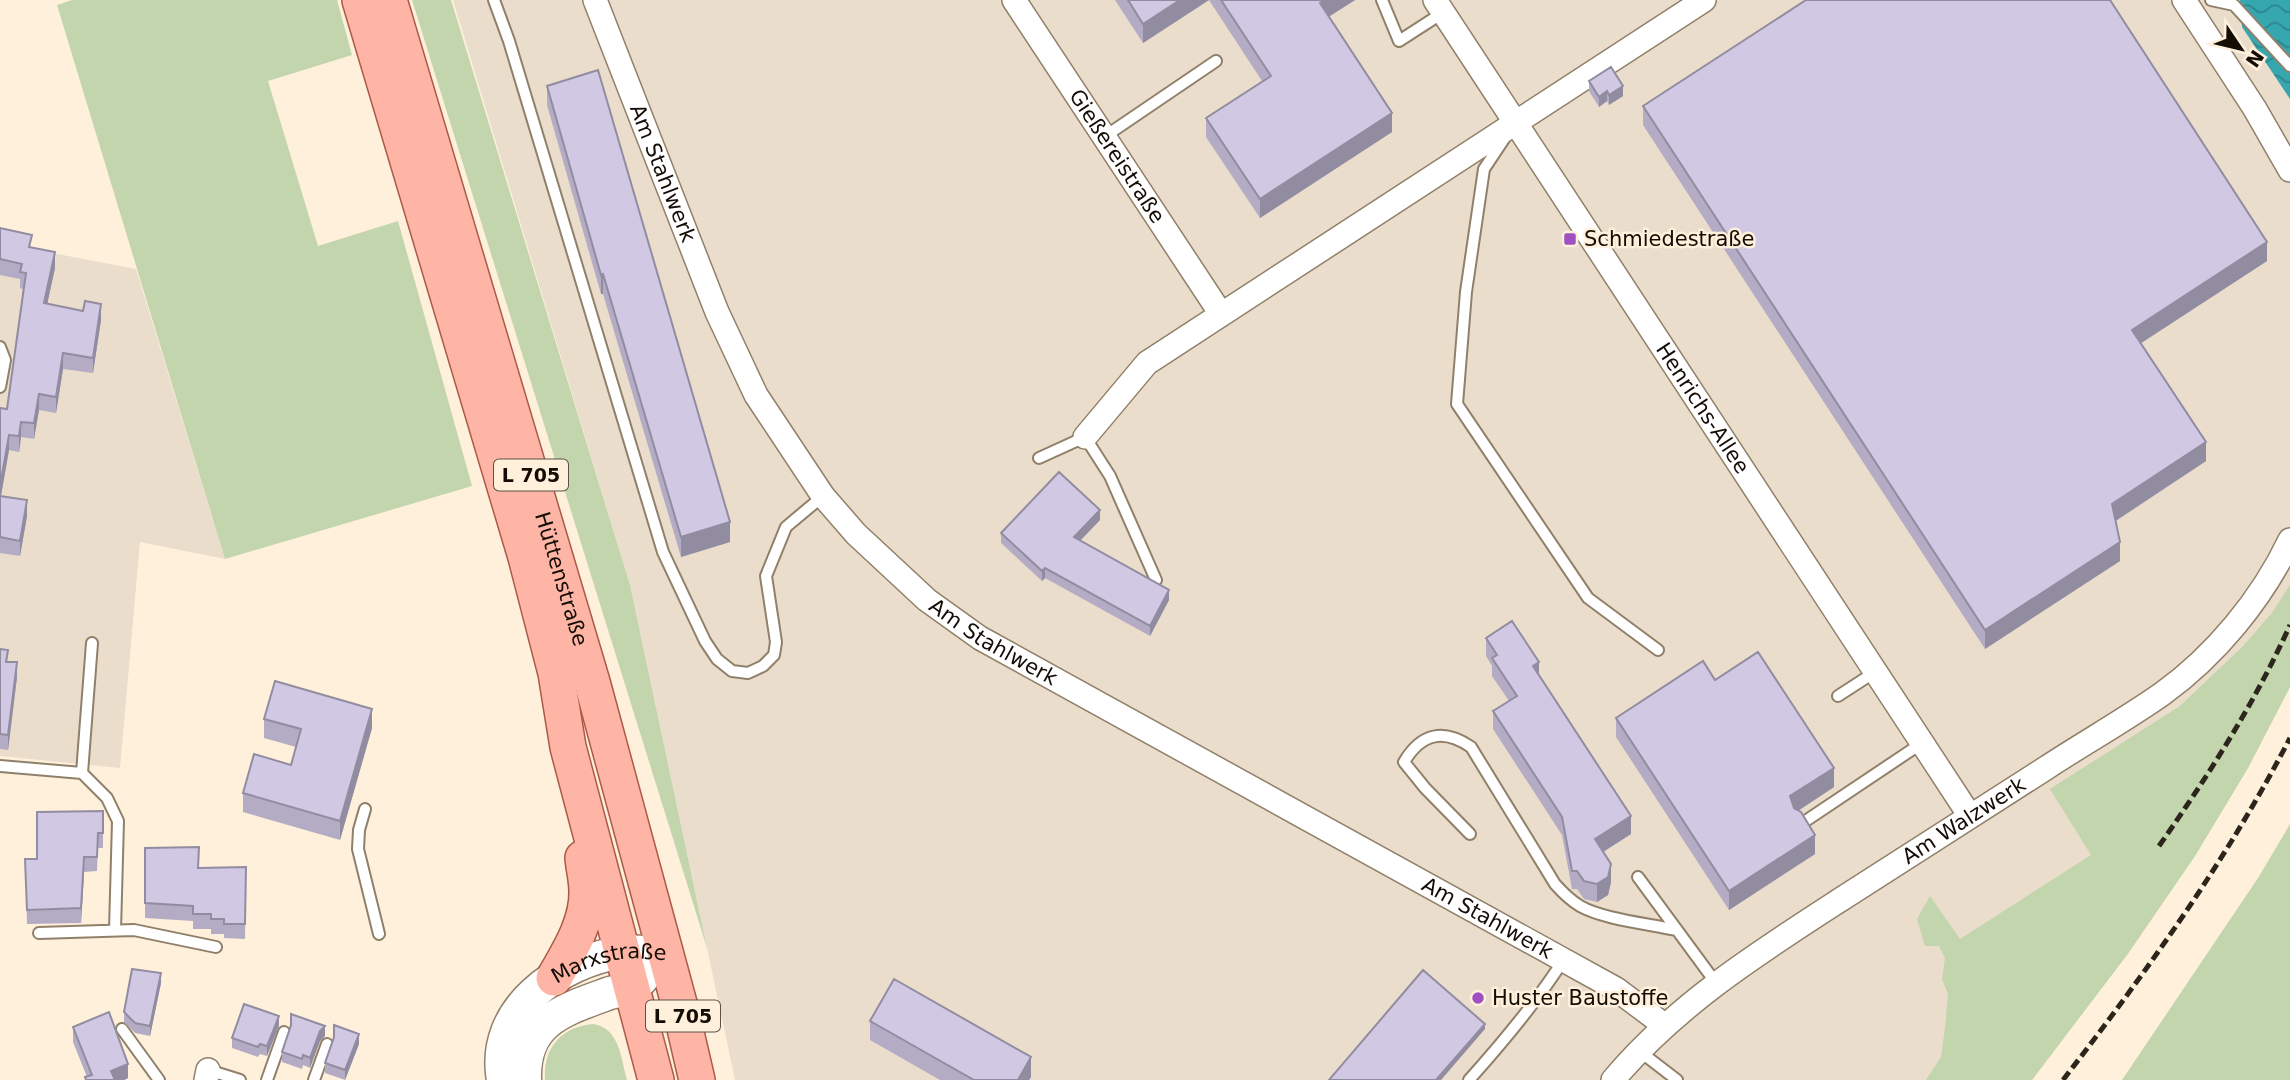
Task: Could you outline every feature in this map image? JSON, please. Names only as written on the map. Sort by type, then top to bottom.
[{"type":"main road","name":"Hüttenstraße","points":[[360,0],[526,557],[555,673],[568,747],[656,1080]]},
{"type":"main road","name":"Hüttenstraße","points":[[389,0],[589,670],[666,953],[697,1080]]},
{"type":"main road","name":"L 705","points":[[554,978],[568,955],[583,920],[587,892],[568,747]]},
{"type":"street","name":"Am Stahlwerk","points":[[595,0],[717,313],[756,395],[823,496],[879,557],[927,600],[980,638],[1564,959],[1616,989],[1664,1025]]},
{"type":"street","name":"Gießereistraße","points":[[1014,0],[1220,314]]},
{"type":"street","points":[[1085,437],[1147,363],[1704,0]]},
{"type":"street","points":[[2184,0],[2255,109],[2290,170]]},
{"type":"street","name":"Henrichs-Allee","points":[[1440,6],[1970,817]]},
{"type":"street","name":"Am Walzwerk","points":[[1612,1080],[1664,1025],[1716,983],[2163,693],[2221,640],[2255,600],[2290,540]]},
{"type":"street","name":"Marxstraße","points":[[503,1080],[502,1051],[510,1023],[529,997],[573,967],[624,952],[666,953]]},
{"type":"street","name":"Marxstraße","points":[[525,1080],[525,1057],[531,1041],[548,1020],[585,1002],[632,988],[666,953]]},
{"type":"lane","points":[[494,0],[513,54],[663,552],[705,641],[717,659],[732,671],[748,674],[763,666],[774,655],[776,642],[766,576],[786,527],[823,496]]},
{"type":"lane","points":[[1382,0],[1399,41],[1440,6]]},
{"type":"lane","points":[[2211,0],[2234,5],[2290,66]]},
{"type":"lane","points":[[1104,137],[1216,61]]},
{"type":"lane","points":[[1516,122],[1484,169],[1466,292],[1457,404],[1588,598],[1658,650]]},
{"type":"lane","points":[[0,347],[5,360],[0,387]]},
{"type":"lane","points":[[1039,457],[1085,437],[1110,476],[1156,580]]},
{"type":"lane","points":[[82,773],[92,643]]},
{"type":"lane","points":[[1838,696],[1875,671]]},
{"type":"lane","points":[[1470,834],[1404,762],[1412,749],[1434,736],[1454,736],[1472,747],[1555,884],[1567,897],[1595,912],[1676,930]]},
{"type":"lane","points":[[1801,824],[1922,744]]},
{"type":"lane","points":[[0,766],[82,773],[107,798],[117,821],[115,930]]},
{"type":"lane","points":[[365,809],[359,830],[358,849],[379,934]]},
{"type":"lane","points":[[1638,877],[1716,983]]},
{"type":"lane","points":[[38,933],[134,930],[216,947]]},
{"type":"lane","points":[[1469,1080],[1546,988],[1564,959]]},
{"type":"lane","points":[[122,1029],[159,1080]]},
{"type":"lane","points":[[267,1080],[284,1032]]},
{"type":"lane","points":[[314,1080],[327,1044]]},
{"type":"lane","points":[[1638,1050],[1677,1080]]},
{"type":"lane","points":[[207,1075],[240,1080]]},
{"type":"shaded area","points":[[453,0],[2290,0],[2290,687],[2248,768],[2195,856],[2127,955],[2032,1080],[735,1080],[630,585]]},
{"type":"shaded area","points":[[0,243],[136,269],[225,559],[140,542],[120,768],[0,756]]},
{"type":"green space","points":[[72,0],[337,0],[352,55],[268,81],[318,246],[398,221],[472,486],[225,559],[57,5]]},
{"type":"green space","points":[[412,0],[451,0],[630,585],[707,948]]},
{"type":"green space","points":[[2290,585],[2290,687],[2248,768],[2195,856],[2127,955],[2032,1080],[1926,1080],[1941,1057],[1948,994],[1942,979],[1945,958],[1939,946],[1925,946],[1917,919],[1930,896],[1960,939],[2091,855],[2050,789],[2180,706],[2244,645],[2271,614]]},
{"type":"green space","points":[[2290,824],[2290,1080],[2122,1080],[2258,878]]},
{"type":"green space","points":[[593,1024],[609,1031],[614,1038],[627,1080],[545,1080],[547,1058],[556,1041],[572,1030]]},
{"type":"water","points":[[2240,0],[2290,0],[2290,99],[2242,27]]},
{"type":"building","points":[[1128,0],[1180,0],[1143,24]]},
{"type":"building","points":[[1221,0],[1325,0],[1320,3],[1392,113],[1260,199],[1206,118],[1271,76]]},
{"type":"building","points":[[1806,0],[2110,0],[2267,242],[2132,330],[2206,442],[2112,504],[2120,542],[1985,630],[1643,106]]},
{"type":"building","points":[[1611,67],[1623,86],[1609,95],[1607,91],[1599,97],[1589,81]]},
{"type":"building","points":[[598,70],[730,522],[681,537],[547,86]]},
{"type":"building","points":[[0,228],[32,235],[29,247],[55,252],[44,303],[83,311],[85,301],[101,304],[93,358],[63,353],[56,397],[39,394],[34,423],[21,422],[19,436],[9,435],[0,486],[0,408],[7,409],[26,273],[20,272],[22,264],[0,259]]},
{"type":"building","points":[[1059,472],[1100,510],[1074,537],[1169,590],[1150,626],[1045,568],[1042,571],[1001,533]]},
{"type":"building","points":[[0,496],[27,500],[20,541],[0,537]]},
{"type":"building","points":[[1512,621],[1539,662],[1533,666],[1631,816],[1595,839],[1611,864],[1608,877],[1597,884],[1584,881],[1577,871],[1572,871],[1562,817],[1493,711],[1517,696],[1492,658],[1497,655],[1486,638]]},
{"type":"building","points":[[0,649],[8,650],[6,662],[17,662],[8,735],[0,734]]},
{"type":"building","points":[[1758,652],[1834,768],[1790,796],[1794,808],[1801,812],[1815,835],[1729,891],[1616,718],[1703,661],[1715,680]]},
{"type":"building","points":[[275,681],[372,709],[340,821],[243,793],[254,754],[291,765],[301,729],[264,719]]},
{"type":"building","points":[[103,811],[103,833],[98,833],[97,857],[84,857],[81,908],[27,910],[25,859],[37,859],[37,812]]},
{"type":"building","points":[[199,847],[198,868],[246,867],[245,924],[224,924],[224,919],[211,919],[211,914],[193,914],[193,906],[145,903],[145,848]]},
{"type":"building","points":[[132,969],[161,973],[150,1026],[135,1023],[124,1012]]},
{"type":"building","points":[[1423,970],[1485,1024],[1436,1080],[1329,1080]]},
{"type":"building","points":[[894,979],[1031,1057],[1018,1080],[974,1080],[870,1021]]},
{"type":"building","points":[[244,1004],[279,1016],[267,1046],[260,1044],[258,1047],[232,1038]]},
{"type":"building","points":[[109,1012],[128,1064],[111,1071],[115,1080],[86,1080],[85,1077],[92,1075],[73,1027]]},
{"type":"building","points":[[291,1014],[325,1026],[320,1031],[310,1058],[303,1055],[302,1059],[282,1052],[291,1025]]},
{"type":"building","points":[[334,1025],[359,1034],[345,1070],[325,1063],[334,1037]]},
{"type":"railway","points":[[2159,846],[2230,739],[2262,683],[2290,625]]},
{"type":"railway","points":[[2063,1080],[2125,998],[2213,871],[2290,738]]},
{"type":"place","name":"Schmiedestraße","points":[[1570,239]]},
{"type":"place","name":"Huster Baustoffe","points":[[1478,998]]}]
